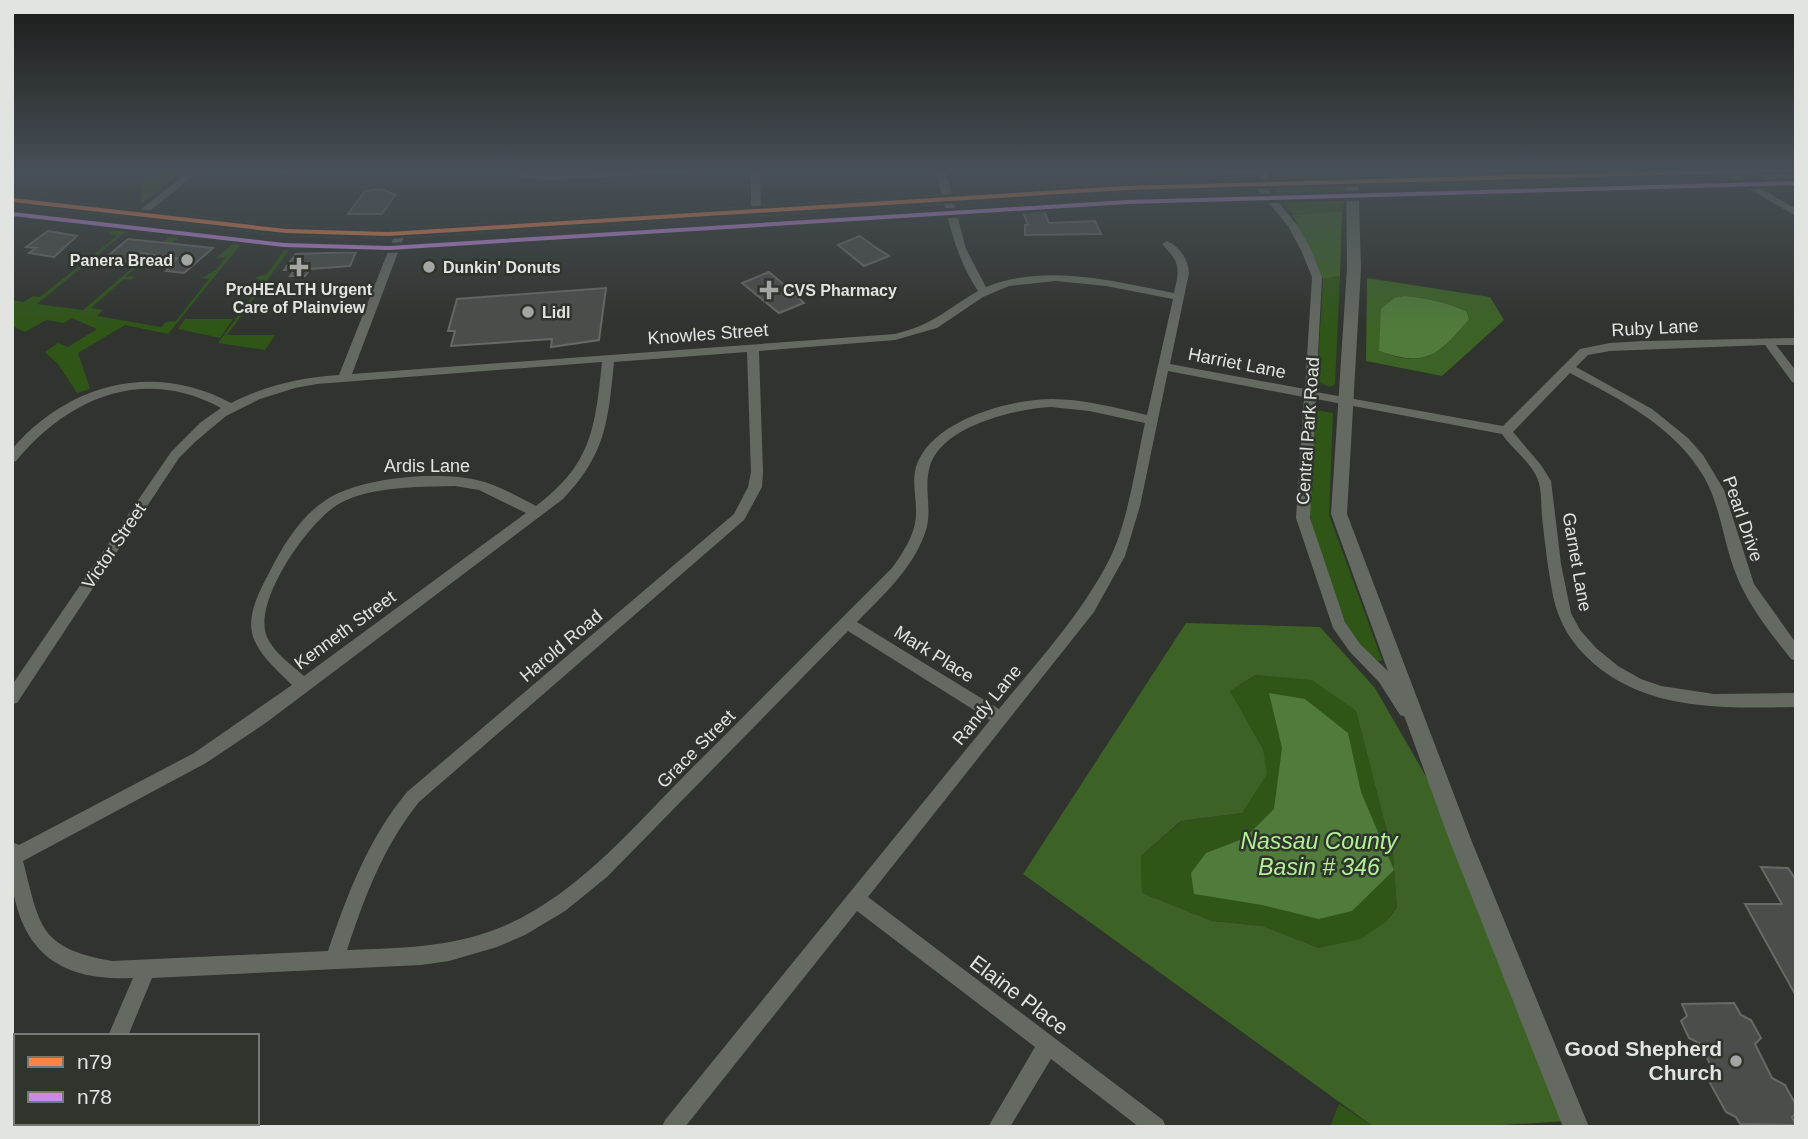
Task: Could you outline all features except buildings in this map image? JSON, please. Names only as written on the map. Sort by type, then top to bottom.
[{"type":"main road","points":[[201,222],[303,232],[400,234],[601,222]]},
{"type":"street","points":[[955,222],[966,263],[984,292]]},
{"type":"street","name":"Central Park Road","points":[[1291,222],[1312,261],[1317,277],[1303,518],[1338,624],[1355,648],[1384,677],[1427,746]]},
{"type":"street","name":"Central Park Road","points":[[1353,222],[1354,268],[1339,514],[1461,842],[1576,1127]]},
{"type":"street","points":[[344,378],[400,234]]},
{"type":"street","name":"Randy Lane","points":[[672,1127],[1089,608],[1108,577],[1118,556],[1133,506],[1179,297],[1184,264],[1179,254],[1167,244]]},
{"type":"street","name":"Knowles Street","points":[[229,407],[286,386],[344,378],[866,340],[914,333],[945,319],[984,292],[1002,284],[1058,278],[1179,297]]},
{"type":"street","name":"Ruby Lane","points":[[1506,431],[1584,352],[1610,346],[1796,341]]},
{"type":"street","points":[[1768,342],[1796,379]]},
{"type":"street","name":"Harold Road","points":[[335,958],[364,872],[377,845],[413,797],[739,517],[755,487],[757,472],[753,348]]},
{"type":"street","name":"Kenneth Street","points":[[13,854],[200,758],[537,512],[576,480],[596,446],[608,359]]},
{"type":"street","name":"Harriet Lane","points":[[1164,367],[1344,401]]},
{"type":"street","name":"Pearl Drive","points":[[1568,367],[1611,388],[1656,418],[1700,460],[1716,491],[1746,583],[1763,612],[1796,655]]},
{"type":"street","points":[[12,458],[37,429],[55,415],[103,393],[148,385],[174,386],[202,392],[229,407]]},
{"type":"street","points":[[1344,401],[1506,431]]},
{"type":"street","name":"Grace Street","points":[[147,967],[421,956],[462,950],[507,935],[557,908],[601,871],[897,572],[913,549],[923,517],[923,465],[929,454],[954,431],[1013,408],[1050,403],[1091,407],[1151,420]]},
{"type":"street","name":"Victor Street","points":[[12,698],[175,455],[206,423],[229,407]]},
{"type":"street","name":"Garnet Lane","points":[[1506,431],[1541,472],[1545,481],[1564,615],[1575,636],[1593,655],[1612,671],[1666,696],[1714,702],[1796,700]]},
{"type":"street","name":"Ardis Lane","points":[[303,685],[264,650],[256,631],[256,617],[260,602],[295,536],[313,515],[346,495],[371,486],[428,482],[481,486],[537,512]]},
{"type":"street","name":"Mark Place","points":[[847,623],[1000,718]]},
{"type":"street","points":[[13,854],[29,920],[35,934],[47,947],[68,960],[94,968],[112,970],[147,967],[119,1034]]},
{"type":"street","name":"Elaine Place","points":[[856,899],[1156,1127]]},
{"type":"street","points":[[998,1127],[1048,1045]]},
{"type":"shaded area","points":[[1296,222],[1342,222],[1340,276],[1323,279]]},
{"type":"shaded area","points":[[122,227],[136,227],[124,233],[37,304],[83,310],[176,231],[186,232],[170,245],[156,250],[125,277],[135,276],[131,280],[124,279],[91,308],[103,310],[97,316],[161,327],[166,322],[176,321],[209,279],[202,278],[217,269],[226,257],[215,259],[240,237],[246,238],[168,334],[125,325],[78,353],[90,389],[77,393],[58,364],[45,352],[58,343],[68,347],[97,329],[72,318],[64,323],[46,320],[25,332],[12,326],[12,300],[24,302],[33,296],[40,297],[117,236],[108,233]]},
{"type":"shaded area","points":[[264,242],[292,243],[227,335],[275,335],[265,350],[218,343],[257,290],[248,289],[261,280],[254,278],[267,274],[287,246]]},
{"type":"shaded area","points":[[1340,276],[1335,384],[1330,387],[1317,382],[1323,279]]},
{"type":"shaded area","points":[[1367,278],[1490,297],[1504,320],[1442,376],[1366,361]],"holes":[[[1405,296],[1452,306],[1467,312],[1469,318],[1450,341],[1431,355],[1409,359],[1379,351]]]},
{"type":"shaded area","points":[[185,319],[233,319],[220,338],[178,329]]},
{"type":"shaded area","points":[[1316,410],[1333,413],[1329,515],[1382,660],[1379,661],[1363,649],[1350,630],[1328,578],[1312,524],[1310,487]]},
{"type":"shaded area","points":[[1186,623],[1320,627],[1375,688],[1439,799],[1569,1121],[1468,1127],[1374,1127],[1023,874]],"holes":[[[1255,675],[1312,680],[1356,711],[1393,855],[1397,907],[1387,921],[1361,939],[1319,948],[1262,926],[1212,921],[1142,893],[1141,856],[1181,821],[1242,813],[1267,774],[1263,749],[1230,691]]]},
{"type":"shaded area","points":[[1255,675],[1312,679],[1356,711],[1393,855],[1397,906],[1387,921],[1361,940],[1319,948],[1262,926],[1212,921],[1142,893],[1141,856],[1182,821],[1242,813],[1263,749],[1230,691]]},
{"type":"shaded area","points":[[1339,1104],[1374,1127],[1330,1127]]},
{"type":"water","points":[[1405,296],[1452,306],[1467,312],[1469,319],[1449,342],[1431,355],[1409,358],[1379,351],[1381,309],[1394,298]]},
{"type":"water","name":"Nassau County Basin # 346","points":[[1269,693],[1305,699],[1348,733],[1361,792],[1394,870],[1352,911],[1319,919],[1262,905],[1194,894],[1191,873],[1206,853],[1245,838],[1274,809],[1282,748]]},
{"type":"transit line","name":"n78","points":[[84,222],[284,245],[389,248],[804,222]]},
{"type":"transit line","name":"n79","points":[[208,222],[286,231],[388,234],[578,222]]},
{"type":"place","name":"Panera Bread","points":[[187,260]]},
{"type":"place","name":"ProHEALTH Urgent Care of Plainview","points":[[299,267]]},
{"type":"place","name":"Dunkin' Donuts","points":[[429,267]]},
{"type":"place","name":"CVS Pharmacy","points":[[769,290]]},
{"type":"place","name":"Lidl","points":[[528,312]]},
{"type":"place","name":"Good Shepherd Church","points":[[1736,1061]]}]
